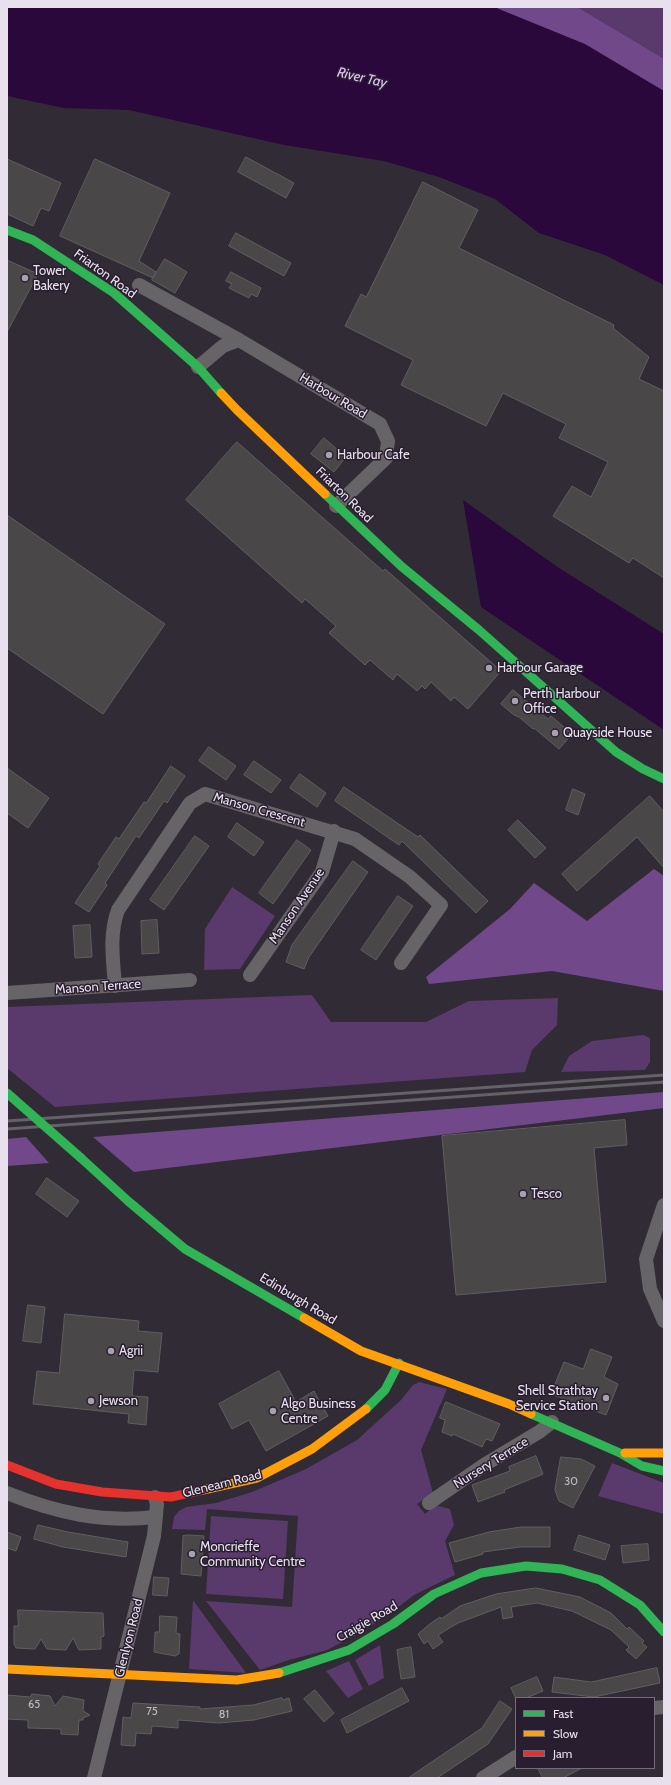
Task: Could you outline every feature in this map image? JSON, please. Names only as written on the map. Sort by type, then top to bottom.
[{"type":"street","name":"Friarton Road","points":[[7,230],[33,240],[114,293],[198,367],[237,410],[336,506],[401,566],[479,630],[616,752],[644,770],[664,779]]},
{"type":"street","name":"Harbour Road","points":[[138,285],[239,340],[380,424],[388,441],[386,458],[336,506]]},
{"type":"street","points":[[198,367],[223,346],[239,340]]},
{"type":"street","name":"Manson Crescent","points":[[115,986],[111,945],[113,923],[118,910],[190,804],[205,794],[334,831],[355,839],[410,878],[441,905],[401,963]]},
{"type":"street","name":"Manson Avenue","points":[[250,976],[322,872],[334,831]]},
{"type":"street","name":"Manson Terrace","points":[[7,993],[190,980]]},
{"type":"street","name":"Edinburgh Road","points":[[7,1093],[128,1201],[185,1249],[361,1351],[509,1404],[620,1453],[642,1466],[664,1471]]},
{"type":"street","points":[[663,1214],[646,1259],[650,1289],[664,1321]]},
{"type":"street","name":"Glenearn Road","points":[[7,1465],[56,1484],[102,1492],[154,1497],[171,1497],[257,1478],[312,1449],[359,1416],[384,1390],[399,1364]]},
{"type":"street","name":"Nursery Terrace","points":[[429,1503],[484,1465],[539,1432],[552,1422]]},
{"type":"street","name":"Edinburgh Road","points":[[620,1453],[664,1453]]},
{"type":"street","points":[[7,1493],[40,1506],[98,1518],[135,1519],[156,1517]]},
{"type":"street","name":"Glenlyon Road","points":[[94,1778],[154,1536],[157,1504],[154,1497]]},
{"type":"street","name":"Craigie Road","points":[[7,1669],[120,1676],[237,1680],[288,1671],[349,1650],[394,1624],[434,1594],[481,1573],[526,1566],[562,1569],[600,1580],[640,1606],[664,1632]]},
{"type":"street","points":[[483,1778],[515,1758]]},
{"type":"shaded area","points":[[494,7],[577,7],[664,59],[664,91]]},
{"type":"shaded area","points":[[528,7],[664,7],[664,72]]},
{"type":"shaded area","points":[[654,869],[664,876],[664,991],[552,971],[429,984],[426,977],[510,909],[534,883],[587,921]]},
{"type":"shaded area","points":[[232,887],[275,916],[240,969],[204,970],[205,929]]},
{"type":"shaded area","points":[[312,995],[331,1022],[426,1022],[469,1001],[558,998],[557,1025],[532,1050],[525,1072],[55,1107],[7,1068],[7,1007]]},
{"type":"shaded area","points":[[643,1035],[650,1038],[650,1062],[645,1070],[561,1072],[569,1056],[592,1041]]},
{"type":"shaded area","points":[[664,1092],[664,1108],[134,1172],[93,1137]]},
{"type":"shaded area","points":[[26,1137],[49,1163],[7,1166],[7,1139]]},
{"type":"shaded area","points":[[419,1382],[447,1389],[421,1450],[433,1493],[417,1504],[425,1514],[435,1505],[450,1509],[454,1525],[445,1541],[455,1575],[414,1595],[388,1615],[356,1635],[327,1650],[289,1660],[260,1670],[206,1601],[292,1607],[298,1516],[207,1509],[205,1530],[172,1529],[174,1517],[179,1511],[186,1507],[216,1503],[252,1492],[306,1469],[357,1440],[401,1400],[413,1385]]},
{"type":"shaded area","points":[[612,1463],[664,1483],[664,1514],[598,1496]]},
{"type":"shaded area","points":[[211,1516],[288,1521],[283,1599],[206,1594]]},
{"type":"shaded area","points":[[193,1600],[246,1673],[189,1669]]},
{"type":"shaded area","points":[[380,1645],[384,1678],[369,1686],[355,1660]]},
{"type":"shaded area","points":[[349,1661],[363,1689],[348,1698],[326,1671]]},
{"type":"water","name":"River Tay","points":[[7,7],[494,7],[585,44],[664,91],[664,285],[605,255],[539,233],[495,199],[439,177],[384,161],[284,145],[129,110],[64,108],[7,96]]},
{"type":"water","points":[[463,500],[559,568],[664,634],[664,730],[481,607]]},
{"type":"building","points":[[246,157],[294,183],[286,198],[238,172]]},
{"type":"building","points":[[7,159],[61,183],[49,211],[41,208],[33,226],[7,214]]},
{"type":"building","points":[[95,159],[170,193],[139,261],[156,272],[153,278],[60,236]]},
{"type":"building","points":[[423,182],[478,210],[459,248],[614,325],[613,328],[649,357],[639,379],[664,391],[664,578],[633,558],[629,563],[553,516],[572,486],[591,497],[608,462],[559,438],[566,424],[503,393],[486,426],[401,385],[413,360],[345,326],[361,294],[366,297]]},
{"type":"building","points":[[236,233],[291,263],[284,276],[229,246]]},
{"type":"building","points":[[165,259],[187,272],[175,293],[152,280]]},
{"type":"building","points":[[7,260],[38,274],[7,332]]},
{"type":"building","points":[[231,272],[261,288],[257,297],[251,294],[249,298],[229,288],[232,284],[226,281]]},
{"type":"building","name":"Harbour Cafe","points":[[324,438],[346,457],[334,472],[311,454]]},
{"type":"building","points":[[237,442],[383,571],[385,569],[501,671],[468,709],[454,697],[451,701],[431,682],[425,689],[422,686],[417,691],[397,674],[393,680],[370,660],[365,665],[329,633],[336,626],[305,599],[302,603],[186,500]]},
{"type":"building","points":[[7,515],[165,624],[103,714],[7,648]]},
{"type":"building","points":[[513,690],[548,719],[551,716],[572,734],[559,749],[534,728],[533,729],[501,704]]},
{"type":"building","points":[[209,747],[236,766],[226,780],[199,761]]},
{"type":"building","points":[[254,761],[281,780],[271,793],[244,775]]},
{"type":"building","points":[[171,766],[185,776],[167,803],[164,801],[139,838],[136,836],[105,883],[107,885],[89,912],[75,903],[100,866],[98,864],[116,837],[119,839]]},
{"type":"building","points":[[7,768],[49,798],[28,828],[7,813]]},
{"type":"building","points":[[300,774],[326,793],[317,807],[290,788]]},
{"type":"building","points":[[344,787],[418,837],[420,835],[488,901],[476,913],[402,841],[399,845],[335,801]]},
{"type":"building","points":[[573,789],[585,794],[578,815],[566,810]]},
{"type":"building","points":[[650,796],[664,812],[664,868],[637,837],[577,891],[562,874]]},
{"type":"building","points":[[518,820],[546,848],[535,858],[508,830]]},
{"type":"building","points":[[237,823],[264,842],[254,856],[228,837]]},
{"type":"building","points":[[195,836],[209,846],[164,910],[150,900]]},
{"type":"building","points":[[297,840],[311,850],[273,904],[259,893]]},
{"type":"building","points":[[353,861],[368,872],[309,957],[304,969],[286,962],[292,945]]},
{"type":"building","points":[[398,896],[413,906],[376,960],[361,950]]},
{"type":"building","points":[[157,920],[159,953],[142,954],[141,921]]},
{"type":"building","points":[[90,925],[92,957],[75,958],[73,926]]},
{"type":"building","name":"Tesco","points":[[625,1120],[627,1145],[594,1148],[606,1282],[456,1295],[442,1136]]},
{"type":"building","points":[[47,1178],[79,1201],[67,1217],[36,1194]]},
{"type":"building","points":[[28,1305],[45,1307],[41,1343],[23,1341]]},
{"type":"building","points":[[65,1314],[139,1321],[138,1331],[162,1333],[158,1372],[134,1370],[132,1396],[148,1397],[146,1425],[128,1423],[129,1414],[33,1404],[37,1371],[59,1373]]},
{"type":"building","points":[[591,1349],[612,1357],[604,1377],[618,1384],[606,1415],[551,1394],[564,1362],[583,1369]]},
{"type":"building","name":"Algo Business Centre","points":[[279,1371],[296,1402],[314,1391],[328,1416],[266,1451],[249,1420],[232,1429],[219,1404]]},
{"type":"building","points":[[446,1402],[500,1424],[492,1441],[486,1439],[482,1447],[453,1434],[452,1436],[442,1432],[445,1420],[440,1418]]},
{"type":"building","points":[[536,1456],[543,1474],[504,1490],[505,1492],[478,1502],[472,1485],[510,1471],[509,1467]]},
{"type":"building","points":[[561,1457],[581,1459],[595,1466],[573,1508],[559,1501],[555,1490]]},
{"type":"building","points":[[38,1525],[68,1532],[128,1542],[126,1557],[63,1547],[34,1539]]},
{"type":"building","points":[[521,1527],[550,1527],[550,1547],[520,1547],[483,1552],[483,1554],[455,1562],[449,1543],[489,1532]]},
{"type":"building","points":[[7,1532],[21,1537],[16,1551],[7,1548]]},
{"type":"building","points":[[579,1535],[610,1545],[605,1560],[574,1550]]},
{"type":"building","name":"Moncrieffe Community Centre","points":[[183,1536],[204,1536],[201,1576],[181,1574]]},
{"type":"building","points":[[648,1544],[649,1560],[623,1563],[621,1546]]},
{"type":"building","points":[[154,1577],[169,1578],[167,1596],[153,1595]]},
{"type":"building","points":[[536,1588],[580,1597],[611,1613],[627,1629],[629,1627],[644,1641],[642,1643],[647,1647],[636,1659],[626,1650],[629,1647],[611,1630],[572,1611],[537,1603],[511,1607],[513,1617],[503,1619],[501,1607],[458,1623],[438,1635],[443,1642],[433,1649],[428,1641],[424,1644],[418,1634],[440,1617],[441,1619],[460,1606],[496,1594]]},
{"type":"building","points":[[18,1610],[103,1613],[104,1636],[101,1637],[101,1649],[79,1650],[73,1638],[66,1650],[47,1649],[41,1639],[35,1649],[16,1648],[14,1644],[14,1626],[18,1626]]},
{"type":"building","points":[[160,1616],[177,1617],[176,1633],[180,1634],[179,1654],[175,1656],[154,1652],[155,1632],[159,1632]]},
{"type":"building","points":[[411,1647],[415,1677],[401,1679],[397,1650]]},
{"type":"building","points":[[657,1668],[660,1683],[594,1697],[552,1692],[554,1677],[591,1682]]},
{"type":"building","points":[[537,1677],[543,1691],[528,1697],[515,1697],[511,1688]]},
{"type":"building","points":[[402,1688],[409,1701],[347,1733],[341,1720]]},
{"type":"building","points":[[315,1690],[334,1713],[324,1722],[304,1699]]},
{"type":"building","points":[[32,1694],[50,1696],[55,1706],[63,1696],[84,1700],[83,1711],[90,1715],[83,1718],[83,1720],[79,1720],[78,1735],[61,1734],[61,1729],[28,1728],[28,1720],[7,1719],[7,1695],[30,1697]]},
{"type":"building","points":[[282,1698],[283,1700],[289,1698],[292,1711],[254,1720],[219,1723],[178,1720],[178,1728],[152,1726],[151,1734],[136,1733],[135,1746],[121,1745],[123,1717],[131,1718],[133,1703],[200,1707],[200,1709],[253,1705]]},
{"type":"building","points":[[500,1701],[512,1709],[488,1744],[437,1778],[408,1778],[482,1728]]},
{"type":"building","points":[[538,1769],[580,1769],[563,1778],[543,1778]]},
{"type":"railway","points":[[7,1121],[664,1075]]},
{"type":"railway","points":[[7,1129],[664,1082]]},
{"type":"traffic: fast","points":[[7,230],[33,240],[114,293],[198,367],[221,393]]},
{"type":"traffic: fast","points":[[325,494],[401,566],[479,630],[616,752],[643,769],[664,779]]},
{"type":"traffic: fast","points":[[7,1093],[81,1158]]},
{"type":"traffic: fast","points":[[81,1158],[128,1201],[185,1249],[304,1318]]},
{"type":"traffic: fast","points":[[366,1409],[385,1390],[399,1363]]},
{"type":"traffic: fast","points":[[531,1414],[620,1453],[642,1466],[664,1471]]},
{"type":"traffic: fast","points":[[279,1673],[349,1650],[393,1624],[434,1594],[481,1573],[526,1566],[562,1569],[600,1580],[640,1605],[664,1632]]},
{"type":"traffic: slow","points":[[221,393],[325,494]]},
{"type":"traffic: slow","points":[[304,1318],[361,1351],[509,1404],[531,1414]]},
{"type":"traffic: slow","points":[[203,1490],[257,1478],[312,1449],[366,1409]]},
{"type":"traffic: slow","points":[[625,1453],[664,1453]]},
{"type":"traffic: slow","points":[[7,1669],[237,1680],[279,1673]]},
{"type":"traffic: jam","points":[[7,1465],[56,1484],[102,1492],[171,1497],[203,1490]]},
{"type":"place","name":"Tower Bakery","points":[[25,278]]},
{"type":"place","name":"Harbour Cafe","points":[[329,455]]},
{"type":"place","name":"Harbour Garage","points":[[489,668]]},
{"type":"place","name":"Perth Harbour Office","points":[[515,701]]},
{"type":"place","name":"Quayside House","points":[[555,733]]},
{"type":"place","name":"Tesco","points":[[523,1194]]},
{"type":"place","name":"Agrii","points":[[111,1351]]},
{"type":"place","name":"Shell Strathtay Service Station","points":[[606,1398]]},
{"type":"place","name":"Jewson","points":[[91,1401]]},
{"type":"place","name":"Algo Business Centre","points":[[273,1411]]},
{"type":"place","name":"Moncrieffe Community Centre","points":[[192,1554]]}]
